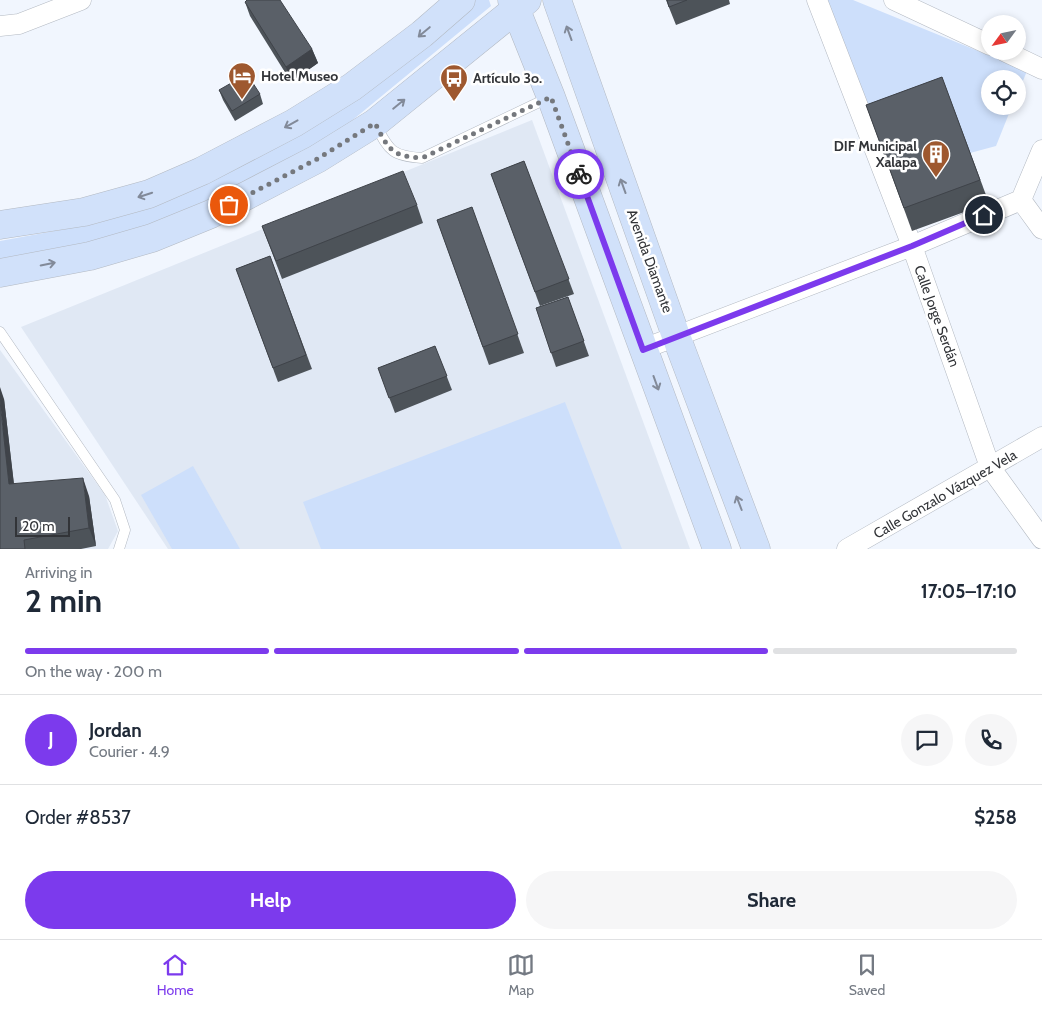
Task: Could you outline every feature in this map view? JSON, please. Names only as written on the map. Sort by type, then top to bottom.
[{"type":"main road","points":[[0,225],[84,212],[149,194],[202,171],[294,122],[352,87],[422,34],[461,0]]},
{"type":"main road","name":"Avenida Diamante","points":[[557,0],[676,336],[756,549]]},
{"type":"main road","points":[[0,273],[90,256],[152,238],[212,214],[317,159],[375,123],[518,3],[717,549]]},
{"type":"street","points":[[0,26],[19,24],[57,5],[81,0]]},
{"type":"street","name":"Calle Jorge Serdán","points":[[817,0],[912,246],[990,467],[1042,539]]},
{"type":"street","points":[[894,0],[981,41]]},
{"type":"street","points":[[1023,60],[1042,69]]},
{"type":"street","points":[[643,350],[912,246],[1021,200],[1042,150]]},
{"type":"street","points":[[1021,200],[1042,228]]},
{"type":"street","name":"Calle Gonzalo Vázquez Vela","points":[[847,549],[1042,438]]},
{"type":"lane","points":[[375,123],[386,146],[402,157],[422,158],[551,97]]},
{"type":"lane","points":[[0,332],[115,500],[125,530],[119,549]]},
{"type":"shaded area","points":[[463,0],[489,0],[491,6],[315,151],[210,205],[99,245],[0,260],[0,241],[98,223],[203,182]]},
{"type":"shaded area","points":[[821,0],[853,0],[981,52],[981,60],[1000,60],[1025,70],[981,70],[981,115],[1008,115],[996,146],[970,153],[875,129]]},
{"type":"shaded area","points":[[532,120],[690,549],[168,549],[21,327]]},
{"type":"shaded area","points":[[0,350],[105,495],[118,531],[108,549],[0,549]]},
{"type":"shaded area","points":[[565,402],[622,549],[321,549],[303,502]]},
{"type":"shaded area","points":[[193,466],[240,549],[172,549],[141,495]]},
{"type":"building","points":[[247,0],[280,0],[312,49],[286,67],[245,2]]},
{"type":"building","points":[[667,0],[687,0],[669,7]]},
{"type":"building","points":[[247,74],[260,94],[232,111],[219,90]]},
{"type":"building","name":"DIF Municipal Xalapa","points":[[942,77],[980,180],[904,208],[866,105]]},
{"type":"building","points":[[524,161],[569,279],[535,292],[491,174]]},
{"type":"building","points":[[403,171],[417,205],[276,261],[262,226]]},
{"type":"building","points":[[472,207],[518,334],[483,347],[437,220]]},
{"type":"building","points":[[270,256],[306,355],[273,368],[236,269]]},
{"type":"building","points":[[568,297],[584,341],[551,353],[536,308]]},
{"type":"building","points":[[435,346],[447,376],[389,398],[378,368]]},
{"type":"building","points":[[0,401],[9,484],[83,478],[89,528],[24,540],[25,549],[0,549]]},
{"type":"way so far","points":[[229,205],[317,159],[375,123],[386,146],[402,157],[422,158],[551,97],[579,174]]},
{"type":"place","name":"Hotel Museo","points":[[242,100]]},
{"type":"place","name":"Artículo 3o.","points":[[454,102]]},
{"type":"place","name":"DIF Municipal Xalapa","points":[[936,178]]},
{"type":"route","points":[[579,174],[643,350],[912,246],[984,215]]}]
